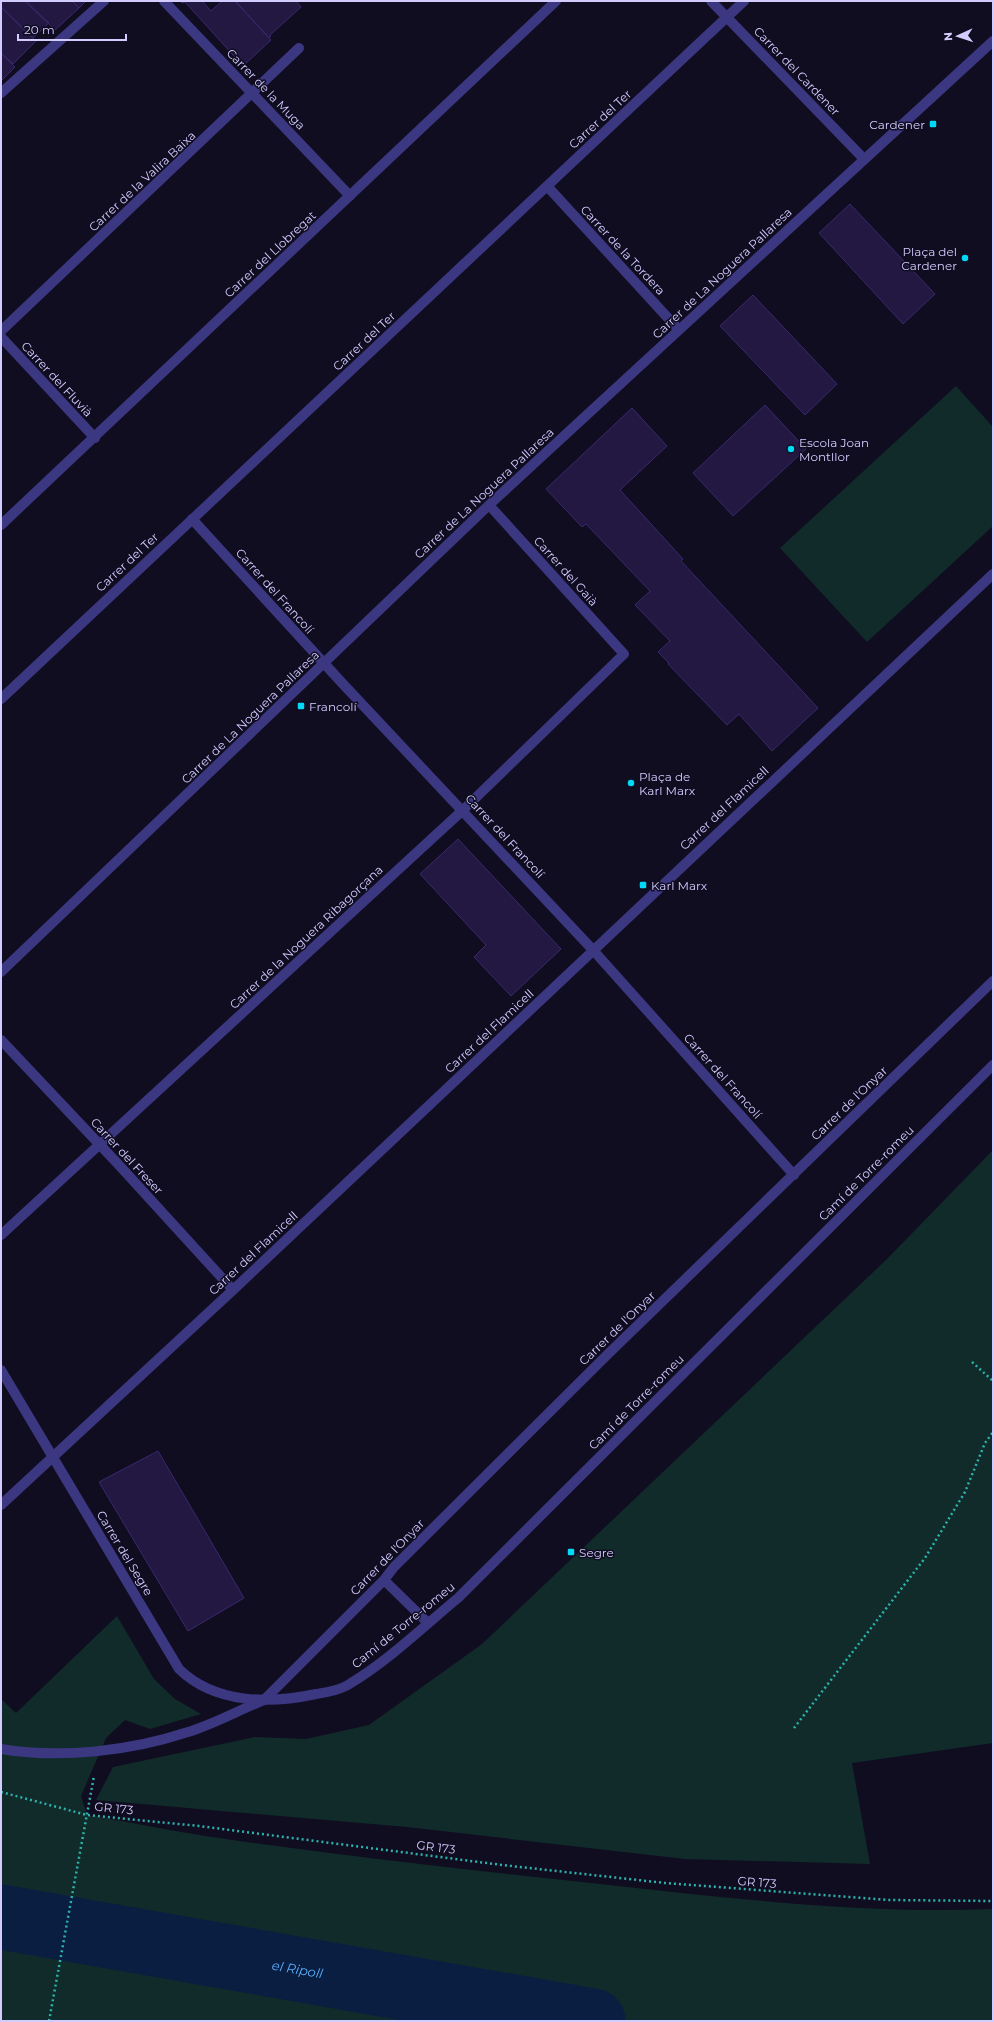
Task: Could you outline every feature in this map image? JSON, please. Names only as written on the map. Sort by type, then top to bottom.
[{"type":"street","points":[[1,93],[104,1]]},
{"type":"street","name":"Carrer de la Muga","points":[[164,1],[350,196]]},
{"type":"street","name":"Carrer del Cardener","points":[[711,1],[864,159]]},
{"type":"street","name":"Carrer del Ter","points":[[1,699],[744,1]]},
{"type":"street","name":"Carrer del Llobregat","points":[[1,524],[95,438],[350,196],[549,3]]},
{"type":"street","name":"Carrer de La Noguera Pallaresa","points":[[1,972],[489,505],[993,41]]},
{"type":"street","name":"Carrer de la Valira Baixa","points":[[1,332],[299,48]]},
{"type":"street","name":"Carrer de la Tordera","points":[[547,186],[679,330]]},
{"type":"street","name":"Carrer del Fluvià","points":[[1,337],[95,438]]},
{"type":"street","name":"Carrer del Gaià","points":[[489,505],[624,654]]},
{"type":"street","name":"Carrer del Francolí","points":[[192,520],[324,664],[463,810],[593,950],[794,1175]]},
{"type":"street","name":"Carrer del Flamicell","points":[[1,1505],[233,1290],[993,574]]},
{"type":"street","name":"Carrer de la Noguera Ribagorçana","points":[[1,1235],[463,810],[624,654]]},
{"type":"street","name":"Carrer de l'Onyar","points":[[264,1700],[384,1580],[394,1566],[608,1354],[993,981]]},
{"type":"street","name":"Carrer del Freser","points":[[1,1040],[233,1290]]},
{"type":"street","name":"Camí de Torre-romeu","points":[[264,1700],[289,1700],[331,1691],[350,1684],[458,1598],[993,1065]]},
{"type":"street","name":"Carrer del Segre","points":[[1,1370],[179,1669],[189,1679],[204,1688],[224,1695],[264,1700]]},
{"type":"street","points":[[384,1580],[428,1623]]},
{"type":"street","points":[[1,1749],[58,1753],[120,1748],[188,1732],[264,1700]]},
{"type":"path","points":[[972,1362],[993,1381]]},
{"type":"path","points":[[794,1728],[925,1558],[965,1492],[985,1443],[993,1432]]},
{"type":"path","points":[[1,1792],[87,1815],[98,1750]]},
{"type":"path","name":"GR 173","points":[[49,2021],[87,1815],[199,1826],[502,1865],[721,1889],[889,1900],[993,1901]]},
{"type":"green space","points":[[956,386],[993,427],[993,526],[867,642],[780,548]]},
{"type":"green space","points":[[993,1150],[993,1743],[852,1763],[870,1864],[685,1859],[407,1827],[96,1800],[113,1767],[255,1737],[306,1739],[369,1725],[482,1644],[887,1259]]},
{"type":"green space","points":[[117,1616],[154,1679],[175,1699],[201,1714],[150,1729],[125,1720],[106,1738],[81,1796],[87,1815],[199,1835],[301,1850],[753,1900],[897,1909],[993,1909],[993,2021],[1,2021],[1,1699],[16,1713]]},
{"type":"building","points":[[1,1],[25,1],[49,23],[33,38],[1,7]]},
{"type":"building","points":[[25,1],[72,1],[79,8],[55,30]]},
{"type":"building","points":[[72,1],[86,1],[79,8]]},
{"type":"building","points":[[180,1],[202,1],[211,11],[222,1],[235,1],[271,40],[243,66],[185,2],[182,3]]},
{"type":"building","points":[[235,1],[296,1],[301,7],[270,35],[271,36],[269,38]]},
{"type":"building","points":[[1,7],[36,41],[13,64],[1,53]]},
{"type":"building","points":[[1,53],[15,67],[1,81]]},
{"type":"building","points":[[850,204],[935,294],[903,324],[819,233]]},
{"type":"building","points":[[753,295],[837,384],[805,415],[720,326]]},
{"type":"building","points":[[765,405],[806,449],[733,516],[693,473]]},
{"type":"building","points":[[632,408],[667,446],[620,490],[683,559],[681,561],[818,708],[772,751],[739,714],[727,725],[668,664],[669,663],[658,652],[670,641],[635,605],[650,591],[586,524],[582,527],[546,489]]},
{"type":"building","points":[[458,839],[561,949],[511,996],[474,957],[486,945],[420,874]]},
{"type":"building","points":[[158,1451],[244,1598],[188,1631],[99,1482]]},
{"type":"waterway","name":"el Ripoll","points":[[1,1917],[593,2021]]},
{"type":"place","name":"Cardener","points":[[933,124]]},
{"type":"place","name":"Plaça del Cardener","points":[[965,258]]},
{"type":"place","name":"Escola Joan Montllor","points":[[791,449]]},
{"type":"place","name":"Francolí","points":[[301,706]]},
{"type":"place","name":"Plaça de Karl Marx","points":[[631,783]]},
{"type":"place","name":"Karl Marx","points":[[643,885]]},
{"type":"place","name":"Segre","points":[[571,1552]]}]
